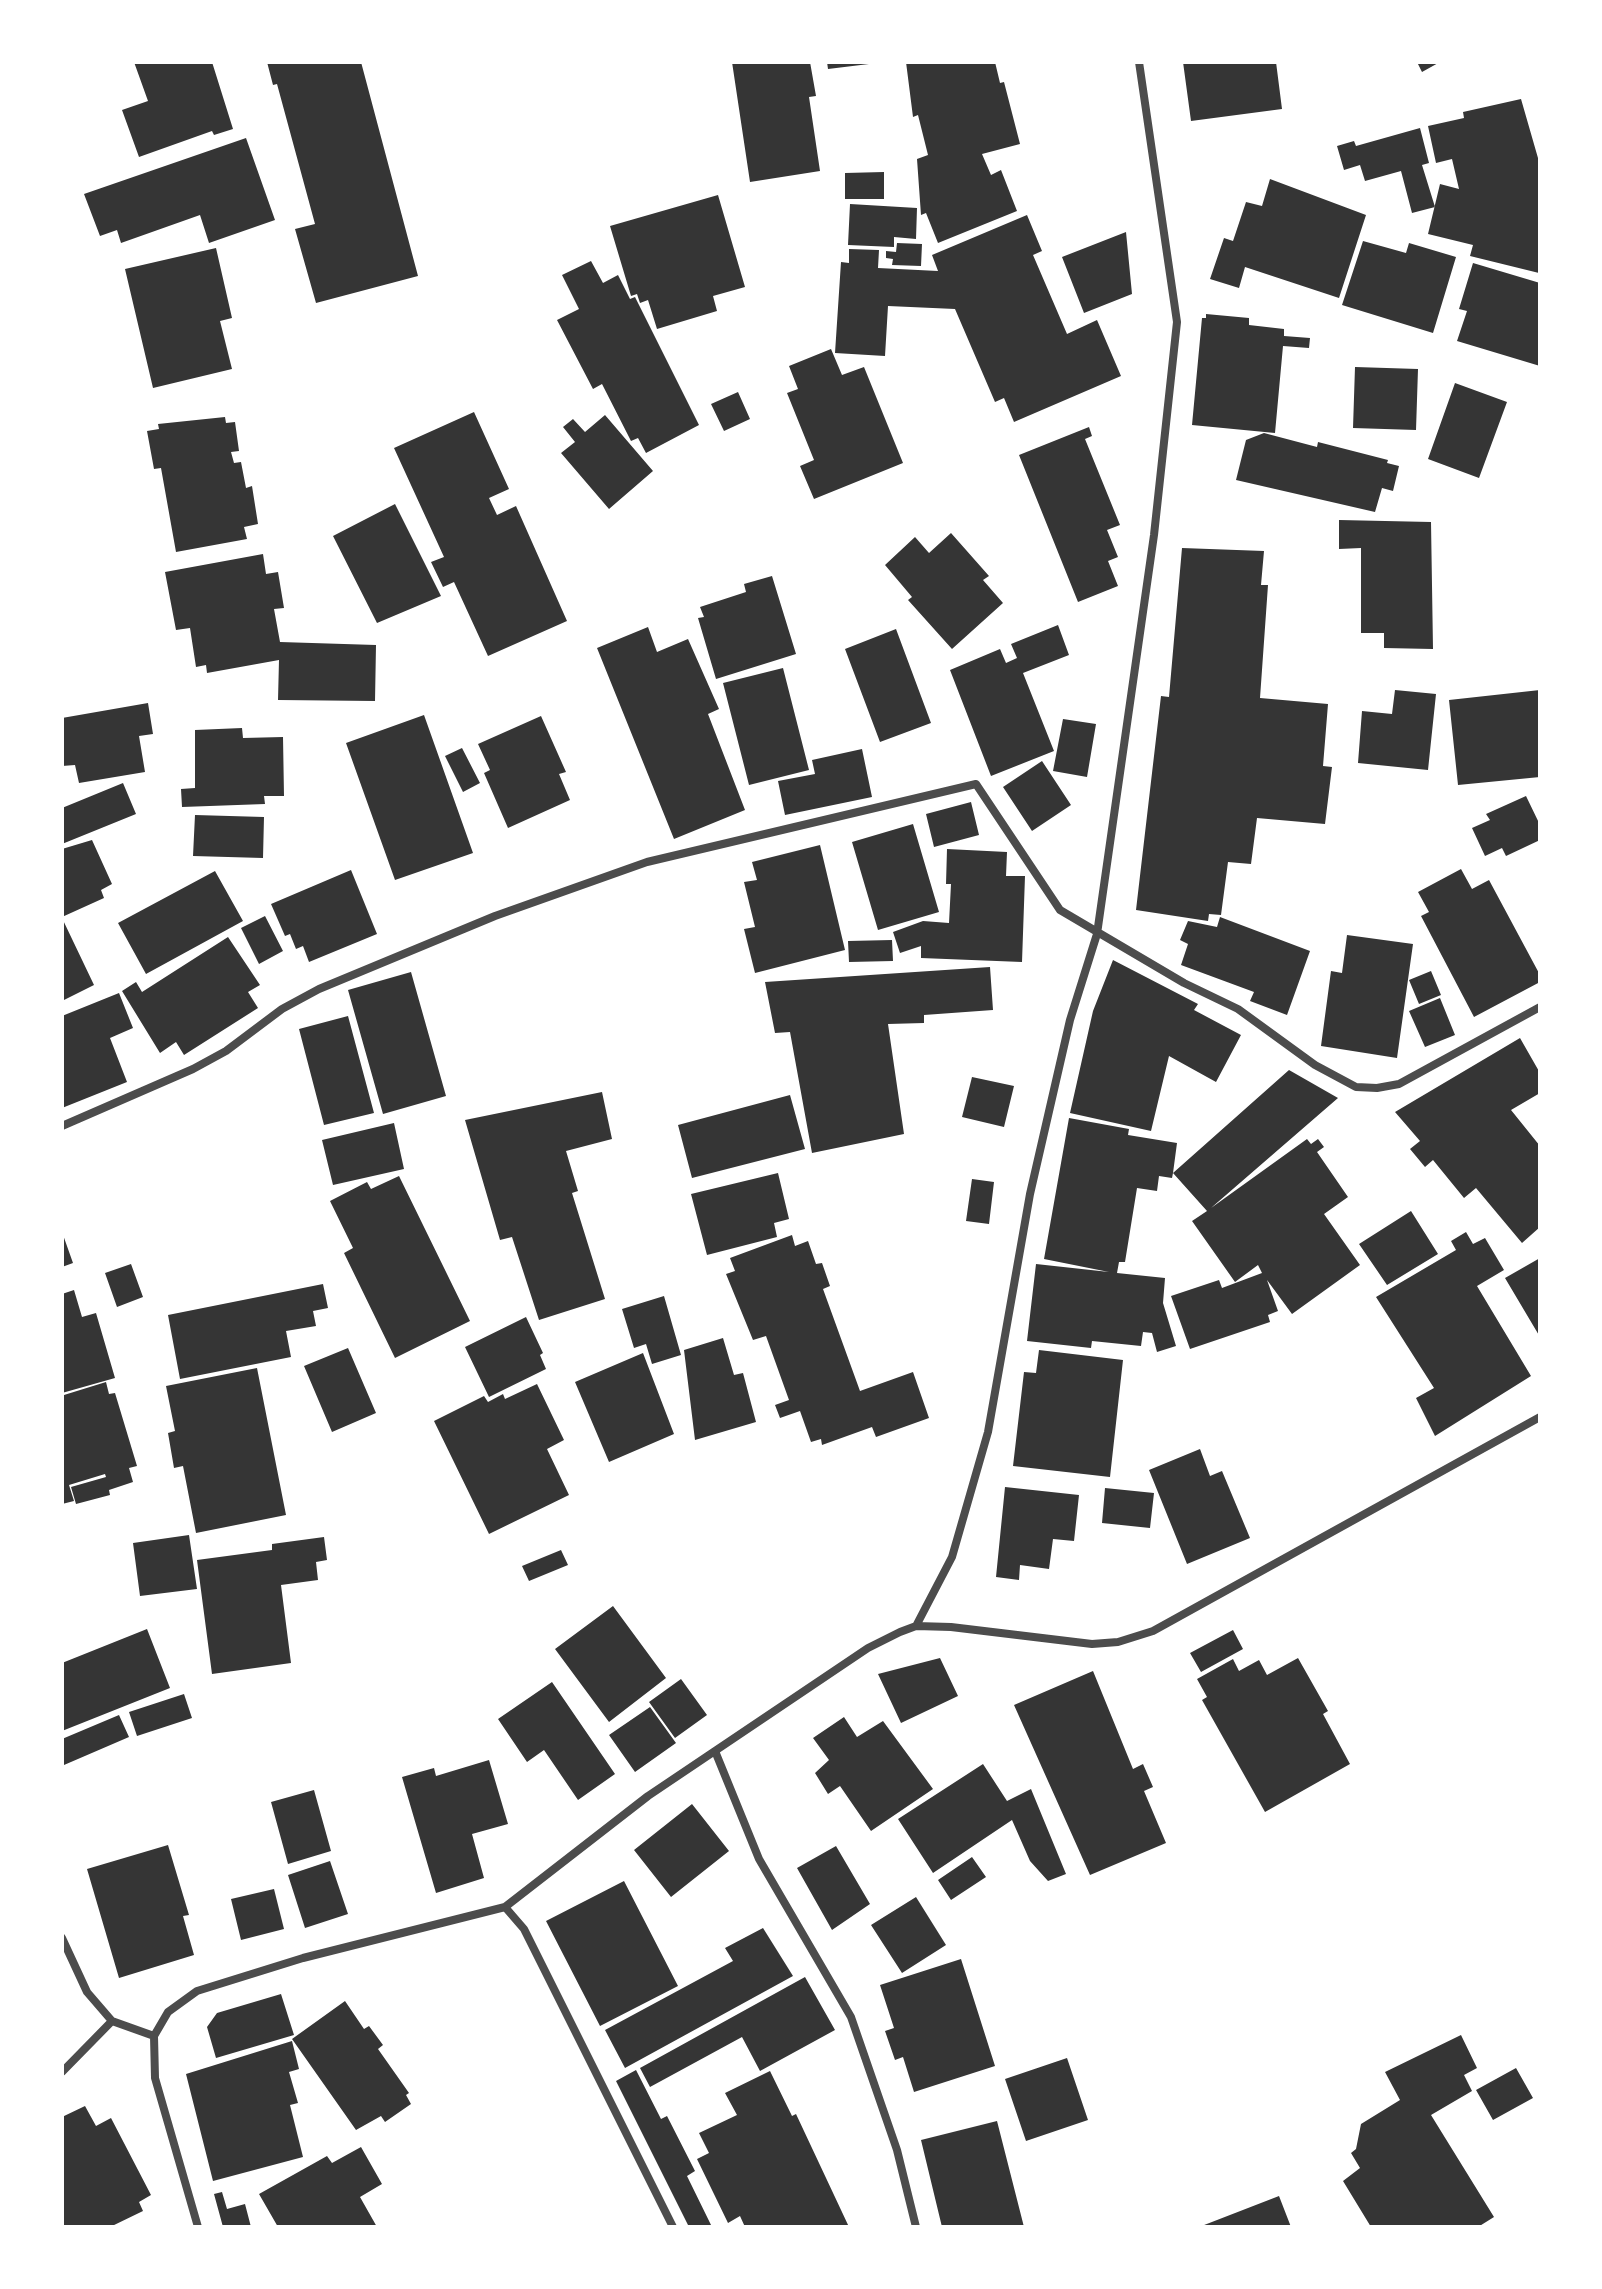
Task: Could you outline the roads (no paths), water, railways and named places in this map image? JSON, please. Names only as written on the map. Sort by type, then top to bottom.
[{"type":"street","points":[[916,1626],[952,1557],[988,1432],[1030,1194],[1070,1020],[1097,934],[1154,535],[1177,322],[1139,62]]},
{"type":"street","points":[[62,1126],[193,1069],[226,1051],[282,1009],[319,989],[495,916],[647,862],[976,784],[1060,910],[1097,934],[1238,1009],[1315,1065],[1356,1087],[1377,1088],[1399,1084],[1540,1007]]},
{"type":"street","points":[[198,2227],[155,2078],[154,2036],[168,2012],[197,1991],[303,1958],[505,1907],[648,1796],[868,1648],[916,1626],[1092,1644],[1118,1642],[1153,1631],[1540,1417]]},
{"type":"street","points":[[715,1751],[759,1859],[851,2017],[897,2150],[916,2227]]},
{"type":"street","points":[[505,1907],[524,1929],[673,2227]]},
{"type":"street","points":[[62,1938],[87,1992],[112,2021],[154,2036]]},
{"type":"street","points":[[62,2072],[112,2021]]}]
